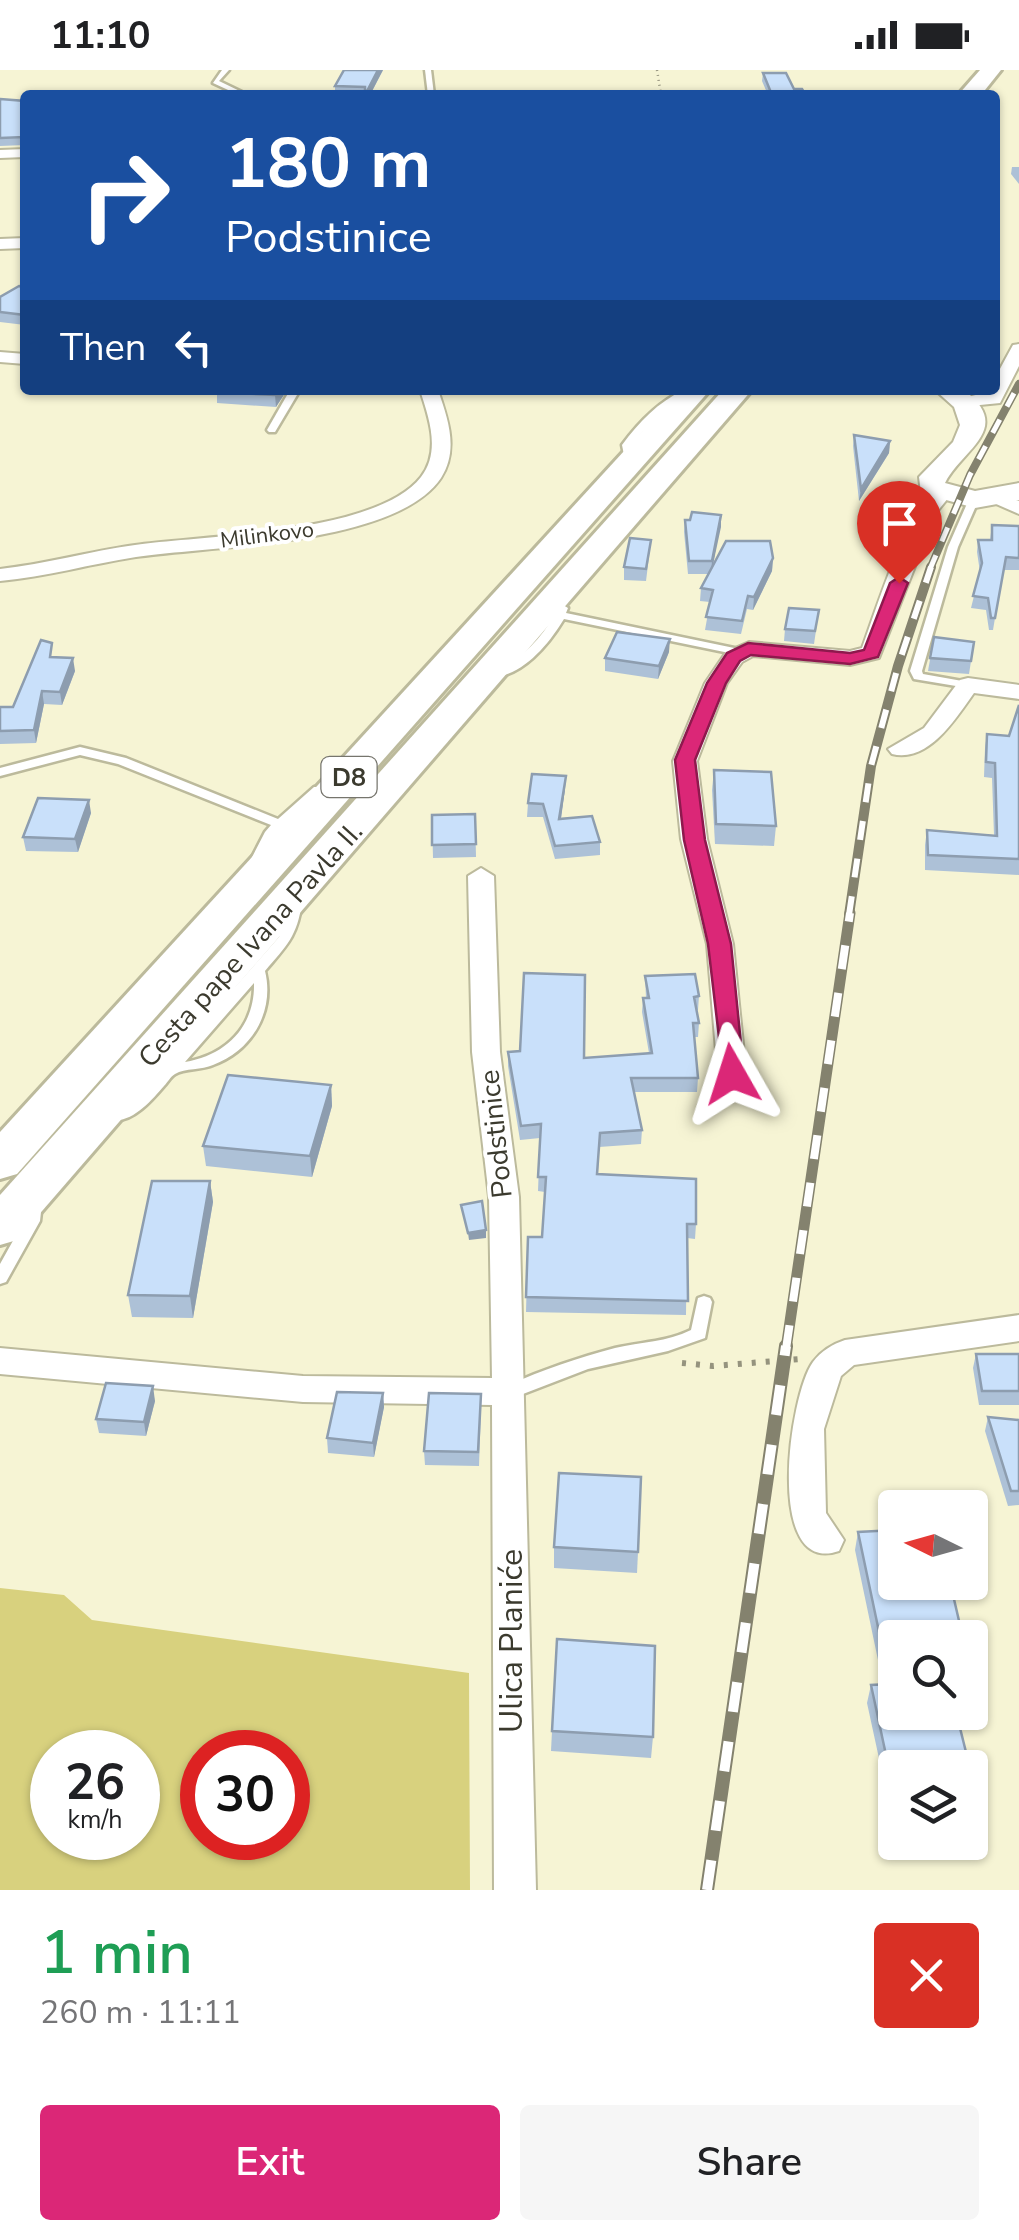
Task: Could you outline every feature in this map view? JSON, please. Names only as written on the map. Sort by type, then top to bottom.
[{"type":"main road","points":[[973,90],[991,70]]},
{"type":"main road","points":[[997,90],[1014,70]]},
{"type":"main road","name":"Cesta pape Ivana Pavla II.","points":[[0,1162],[630,464],[720,395]]},
{"type":"main road","name":"Cesta pape Ivana Pavla II.","points":[[0,1227],[485,678],[561,604],[720,395]]},
{"type":"street","points":[[1000,386],[1019,349]]},
{"type":"street","name":"Milinkovo","points":[[0,575],[28,574],[132,552],[344,524],[386,508],[422,488],[439,464],[444,431],[430,395]]},
{"type":"street","points":[[957,397],[993,399],[995,395]]},
{"type":"street","points":[[957,397],[972,414],[965,446],[930,482],[944,492],[1002,500]]},
{"type":"street","points":[[732,1074],[720,944],[694,840],[685,760],[716,683],[739,652],[748,649],[850,658],[872,654],[926,512],[944,492]]},
{"type":"street","points":[[900,749],[932,733],[968,685],[1019,692]]},
{"type":"street","name":"Podstinice","points":[[481,876],[486,1052],[504,1198],[510,1392]]},
{"type":"street","points":[[826,1540],[808,1518],[807,1429],[826,1369],[845,1353],[1019,1328]]},
{"type":"street","points":[[0,1361],[302,1390],[510,1392]]},
{"type":"street","name":"Ulica Planiće","points":[[510,1392],[515,1890]]},
{"type":"lane","points":[[226,70],[215,82],[233,90]]},
{"type":"lane","points":[[272,430],[293,395]]},
{"type":"lane","points":[[968,685],[928,680],[918,677],[916,671],[953,547],[1002,500]]},
{"type":"lane","points":[[561,604],[739,652]]},
{"type":"lane","points":[[0,772],[80,751],[122,761],[279,824]]},
{"type":"lane","points":[[247,890],[261,845],[279,824],[310,794],[350,775]]},
{"type":"lane","points":[[82,1134],[109,1123],[145,1099],[292,926],[294,894]]},
{"type":"lane","points":[[170,1070],[224,1055],[248,1031],[261,1008],[264,987],[258,970]]},
{"type":"lane","points":[[0,1278],[32,1221],[35,1188]]},
{"type":"lane","points":[[510,1392],[540,1378],[614,1355],[686,1342],[699,1334],[704,1302]]},
{"type":"path","points":[[669,1362],[713,1366],[811,1360],[826,1369]]},
{"type":"shaded area","points":[[0,1588],[64,1595],[92,1620],[469,1673],[470,1890],[0,1890]]},
{"type":"building","points":[[344,70],[378,70],[368,90],[335,86]]},
{"type":"building","points":[[763,73],[786,73],[794,89],[803,90],[770,90]]},
{"type":"building","points":[[0,99],[20,101],[20,137],[0,138]]},
{"type":"building","points":[[20,286],[20,314],[0,312],[0,297]]},
{"type":"building","points":[[854,435],[890,441],[861,489]]},
{"type":"building","points":[[692,512],[721,515],[712,561],[689,561],[685,520],[690,520]]},
{"type":"building","points":[[992,525],[1019,526],[1019,558],[1006,557],[995,618],[991,618],[988,598],[973,596],[982,563],[978,540],[992,540]]},
{"type":"building","points":[[630,538],[651,540],[646,569],[624,567]]},
{"type":"building","points":[[726,541],[770,541],[773,558],[754,597],[748,596],[742,621],[706,617],[713,590],[701,588]]},
{"type":"building","points":[[789,608],[819,610],[815,631],[785,629]]},
{"type":"building","points":[[617,632],[670,639],[659,666],[605,658]]},
{"type":"building","points":[[934,637],[974,642],[971,661],[930,658]]},
{"type":"building","points":[[41,640],[52,643],[50,657],[73,658],[60,692],[42,691],[34,730],[0,731],[0,707],[13,707]]},
{"type":"building","points":[[1019,705],[1019,859],[928,855],[927,830],[997,836],[995,763],[986,762],[987,734],[1009,736]]},
{"type":"building","points":[[714,770],[771,772],[776,826],[716,824]]},
{"type":"building","points":[[532,774],[566,776],[559,819],[592,816],[600,842],[555,846],[543,804],[528,803]]},
{"type":"building","points":[[38,798],[89,800],[75,839],[23,837]]},
{"type":"building","points":[[475,814],[476,844],[432,845],[432,815]]},
{"type":"building","points":[[524,973],[585,975],[584,1058],[652,1053],[643,998],[649,998],[645,976],[695,974],[699,1023],[693,1023],[698,1078],[631,1078],[642,1130],[600,1133],[597,1174],[696,1179],[696,1224],[687,1224],[688,1301],[526,1297],[528,1237],[542,1237],[546,1177],[538,1177],[541,1124],[521,1126],[508,1052],[520,1051]]},
{"type":"building","points":[[228,1075],[331,1085],[310,1156],[203,1146]]},
{"type":"building","points":[[152,1181],[210,1181],[190,1296],[128,1295]]},
{"type":"building","points":[[482,1201],[486,1230],[468,1233],[461,1205]]},
{"type":"building","points":[[976,1354],[1019,1354],[1019,1391],[982,1391]]},
{"type":"building","points":[[106,1383],[153,1386],[144,1422],[96,1419]]},
{"type":"building","points":[[337,1392],[383,1393],[373,1443],[327,1438]]},
{"type":"building","points":[[429,1393],[481,1394],[478,1452],[424,1451]]},
{"type":"building","points":[[988,1417],[1019,1420],[1019,1491],[1011,1491]]},
{"type":"building","points":[[559,1473],[641,1477],[638,1552],[554,1547]]},
{"type":"building","points":[[878,1531],[878,1600],[954,1600],[959,1620],[878,1620],[878,1627],[858,1532]]},
{"type":"building","points":[[557,1639],[655,1646],[653,1737],[552,1731]]},
{"type":"building","points":[[871,1685],[878,1685],[878,1718]]},
{"type":"building","points":[[881,1730],[960,1730],[966,1750],[885,1750]]},
{"type":"railway","points":[[930,569],[970,475],[1019,384]]},
{"type":"railway","points":[[849,915],[871,766],[898,666],[931,567]]},
{"type":"railway","points":[[786,1349],[850,913]]},
{"type":"railway","points":[[707,1890],[786,1346]]},
{"type":"route","points":[[732,1074],[720,944],[694,840],[685,760],[716,683],[739,652],[748,649],[850,658],[872,654],[899,583]]}]
